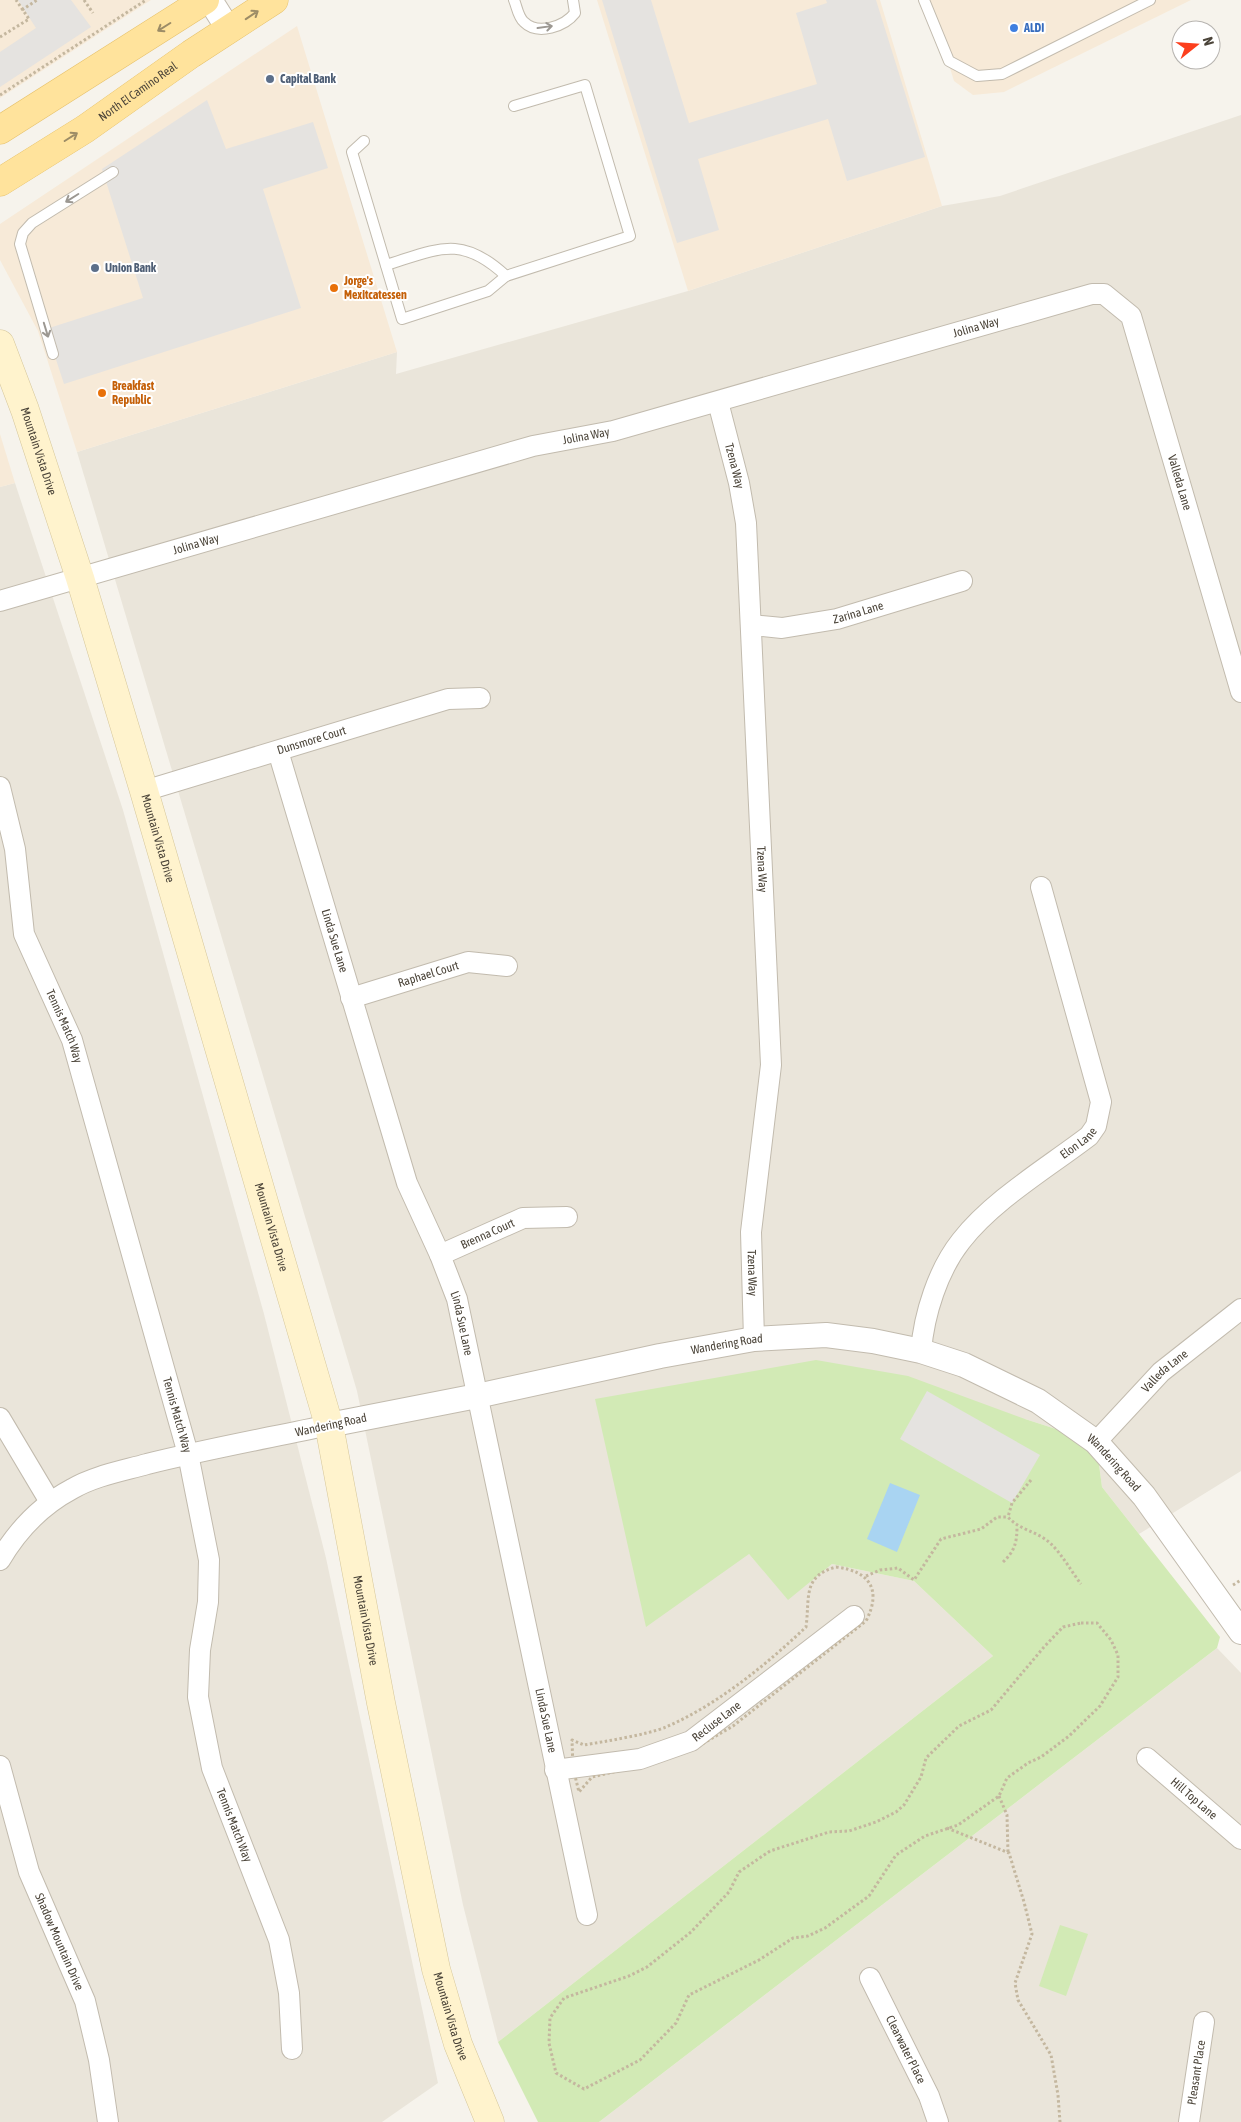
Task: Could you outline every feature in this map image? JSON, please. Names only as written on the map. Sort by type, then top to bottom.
[{"type":"main road","points":[[0,130],[205,0]]},
{"type":"main road","name":"North El Camino Real","points":[[0,182],[85,128],[191,54],[274,0]]},
{"type":"main road","name":"Mountain Vista Drive","points":[[0,344],[25,410],[80,578],[329,1425],[381,1703],[436,1969],[458,2044],[490,2122]]},
{"type":"street","points":[[210,0],[229,30]]},
{"type":"street","name":"Jolina Way","points":[[0,601],[533,446],[613,431],[1092,294]]},
{"type":"street","name":"Valleda Lane","points":[[1092,294],[1104,294],[1131,316],[1241,692]]},
{"type":"street","name":"Tzena Way","points":[[718,402],[739,483],[746,523],[771,1065],[751,1232],[754,1339]]},
{"type":"street","name":"Zarina Lane","points":[[750,625],[782,628],[837,619],[962,581]]},
{"type":"street","name":"Dunsmore Court","points":[[144,791],[448,699],[480,698]]},
{"type":"street","name":"Linda Sue Lane","points":[[278,751],[407,1183],[440,1255],[457,1299],[477,1396],[564,1769],[587,1915]]},
{"type":"street","name":"Tennis Match Way","points":[[0,787],[15,849],[24,934],[72,1040],[188,1454],[209,1560],[208,1602],[200,1650],[198,1697],[212,1768],[279,1940],[290,1993],[292,2050]]},
{"type":"street","name":"Elon Lane","points":[[921,1351],[923,1327],[945,1266],[962,1240],[993,1209],[1089,1136],[1096,1126],[1101,1102],[1042,887]]},
{"type":"street","name":"Raphael Court","points":[[351,998],[468,962],[507,966]]},
{"type":"street","name":"Brenna Court","points":[[440,1255],[523,1218],[567,1217]]},
{"type":"street","name":"Valleda Lane","points":[[1096,1442],[1161,1372],[1241,1309]]},
{"type":"street","name":"Wandering Road","points":[[2,1557],[30,1520],[50,1502],[73,1488],[108,1474],[188,1454],[477,1396],[660,1356],[754,1339],[826,1336],[873,1340],[921,1351],[964,1365],[1038,1401],[1096,1442],[1144,1496],[1241,1632]]},
{"type":"street","points":[[0,1418],[50,1502]]},
{"type":"street","name":"Recluse Lane","points":[[564,1769],[640,1758],[691,1741],[854,1616]]},
{"type":"street","name":"Hill Top Lane","points":[[1147,1758],[1241,1839]]},
{"type":"street","name":"Shadow Mountain Drive","points":[[0,1766],[29,1872],[85,2001],[99,2060],[108,2122]]},
{"type":"street","name":"Clearwater Place","points":[[870,1978],[929,2096],[938,2122]]},
{"type":"street","name":"Pleasant Place","points":[[1189,2122],[1204,2022]]},
{"type":"lane","points":[[514,0],[519,16],[525,23],[538,29],[552,27],[570,19],[575,13],[573,0]]},
{"type":"lane","points":[[924,0],[949,60],[977,76],[1002,74],[1150,0]]},
{"type":"lane","points":[[364,141],[352,152],[402,320],[488,291],[506,276],[630,236],[585,85],[514,106]]},
{"type":"lane","points":[[53,354],[20,244],[23,233],[32,222],[113,172]]},
{"type":"lane","points":[[386,265],[435,250],[459,248],[487,258],[506,276]]},
{"type":"path","points":[[0,37],[29,19],[16,0]]},
{"type":"path","points":[[22,10],[37,0]]},
{"type":"path","points":[[84,0],[93,13]]},
{"type":"path","points":[[0,95],[146,0]]},
{"type":"path","points":[[1008,1516],[1012,1503],[1031,1480]]},
{"type":"path","points":[[564,1769],[572,1740],[584,1745],[665,1727],[715,1700],[783,1648],[806,1627],[807,1594],[813,1581],[823,1570],[836,1566],[853,1569],[866,1576],[880,1570],[898,1568],[914,1580],[941,1539],[981,1529],[997,1518],[1008,1516]]},
{"type":"path","points":[[1008,1516],[1017,1526],[1034,1532],[1050,1544],[1081,1584]]},
{"type":"path","points":[[1003,1562],[1010,1556],[1018,1541],[1017,1526]]},
{"type":"path","points":[[1081,1623],[1097,1623],[1111,1640],[1118,1655],[1118,1677],[1106,1699],[1069,1736],[1041,1757],[1028,1763],[1006,1778],[999,1796],[958,1825],[925,1836],[896,1855],[869,1896],[825,1928],[808,1936],[793,1938],[759,1960],[689,1995],[676,2023],[640,2060],[584,2090],[556,2073],[549,2043],[550,2018],[564,1998],[629,1976],[646,1968],[692,1932],[729,1892],[739,1872],[770,1851],[830,1832],[849,1831],[876,1822],[896,1812],[904,1805],[921,1776],[926,1758],[959,1726],[992,1710],[1063,1627],[1081,1623]]},
{"type":"path","points":[[999,1796],[1006,1815],[1008,1853],[1032,1934],[1015,1983],[1018,2000],[1050,2055],[1058,2095],[1060,2122]]},
{"type":"path","points":[[947,1828],[1008,1853]]},
{"type":"shaded area","points":[[0,0],[151,0],[0,98]]},
{"type":"shaded area","points":[[18,0],[71,0],[91,27],[0,87],[0,52],[36,28]]},
{"type":"shaded area","points":[[597,0],[880,0],[942,206],[688,291]]},
{"type":"shaded area","points":[[602,0],[651,0],[689,123],[817,84],[796,13],[827,3],[826,0],[876,0],[925,157],[847,181],[828,119],[698,159],[719,230],[677,243]]},
{"type":"shaded area","points":[[929,0],[1191,0],[1004,92],[973,95],[954,81]]},
{"type":"shaded area","points":[[297,26],[397,352],[77,452],[38,331],[0,260],[0,224]]},
{"type":"shaded area","points":[[207,100],[226,149],[313,122],[328,168],[263,189],[301,308],[64,384],[46,329],[143,298],[102,169]]},
{"type":"shaded area","points":[[1241,115],[1241,1471],[1139,1534],[1102,1487],[1096,1442],[1025,1419],[749,1554],[788,1599],[832,1564],[914,1581],[993,1656],[498,2042],[463,1905],[357,1391],[77,452],[397,352],[396,374],[688,291],[942,206],[1000,196]]},
{"type":"shaded area","points":[[0,434],[15,483],[0,487]]},
{"type":"shaded area","points":[[15,483],[123,810],[264,1314],[326,1558],[438,2083],[382,2122],[0,2122],[0,487]]},
{"type":"shaded area","points":[[927,1391],[1040,1455],[1012,1503],[900,1439]]},
{"type":"shaded area","points":[[1217,1648],[1241,1673],[1241,2122],[599,2122]]},
{"type":"green space","points":[[816,1360],[908,1376],[1025,1419],[1096,1442],[1102,1487],[1220,1637],[1217,1648],[599,2122],[538,2122],[498,2042],[993,1656],[914,1581],[832,1564],[788,1600],[749,1554],[646,1627],[595,1399]]},
{"type":"green space","points":[[1060,1925],[1088,1934],[1066,1996],[1039,1986]]},
{"type":"water","points":[[890,1483],[920,1495],[897,1552],[867,1539]]},
{"type":"place","name":"ALDI","points":[[1014,28]]},
{"type":"place","name":"Capital Bank","points":[[270,79]]},
{"type":"place","name":"Union Bank","points":[[95,268]]},
{"type":"place","name":"Jorge's Mexitcatessen","points":[[334,288]]},
{"type":"place","name":"Breakfast Republic","points":[[102,393]]}]
